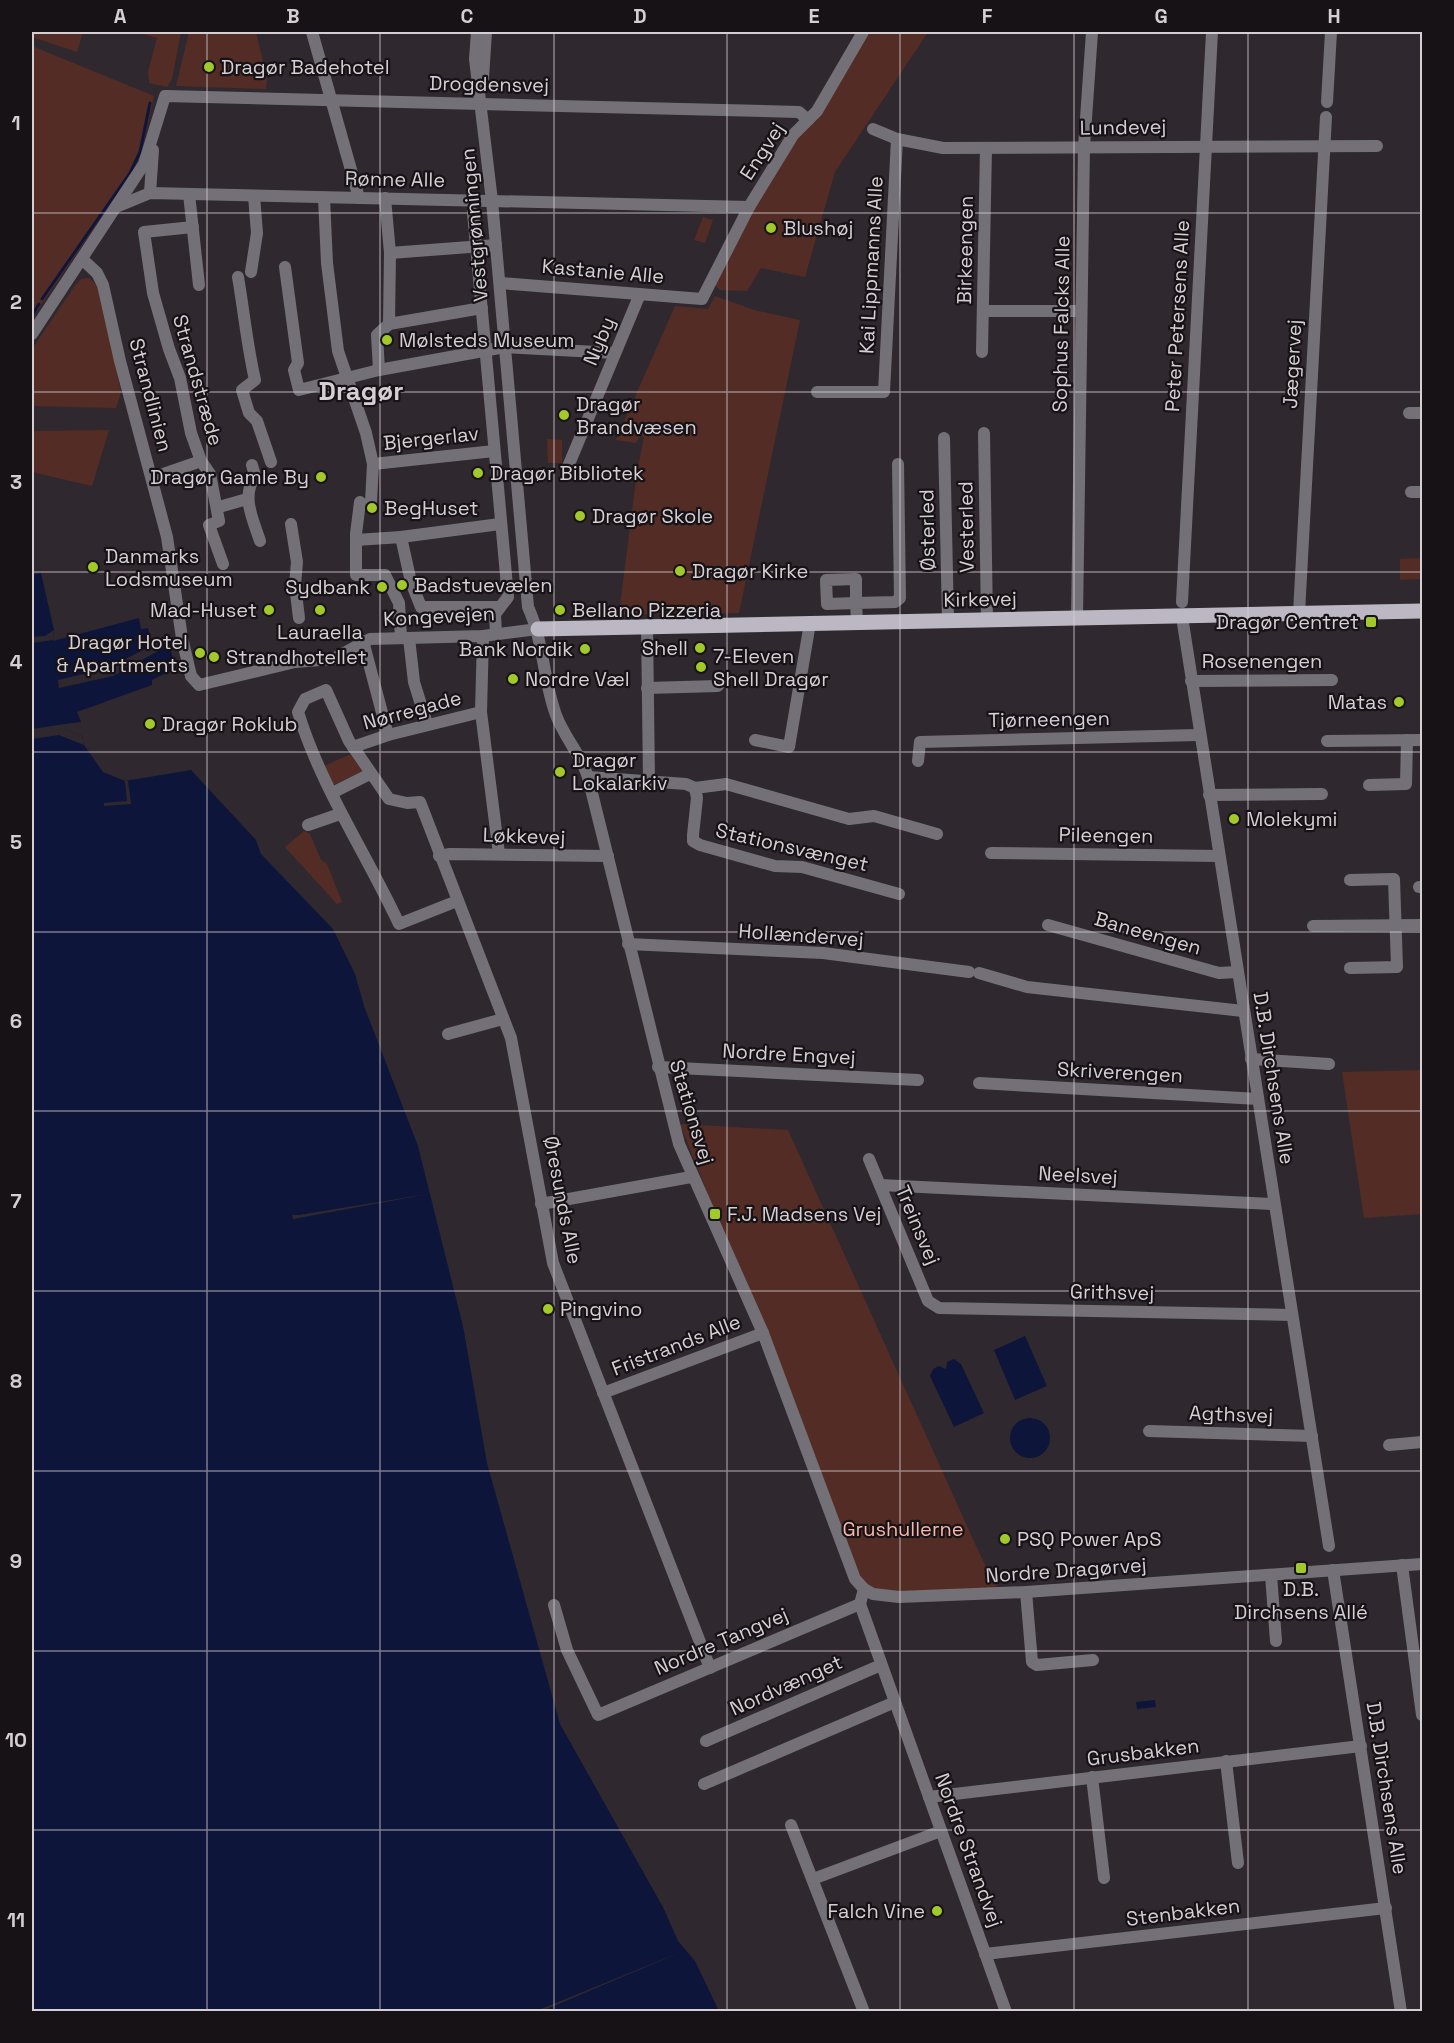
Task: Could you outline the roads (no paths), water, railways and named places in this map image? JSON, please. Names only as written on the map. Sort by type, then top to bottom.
[{"type":"main road","name":"Kirkevej","points":[[538,629],[1077,618],[1182,610],[1299,613],[1422,611]]},
{"type":"street","points":[[312,32],[359,198]]},
{"type":"street","name":"Vestgrønningen","points":[[477,32],[475,59],[482,103],[500,283],[528,607],[538,629]]},
{"type":"street","name":"Vestgrønningen","points":[[482,103],[486,32]]},
{"type":"street","name":"Engvej","points":[[702,299],[749,207],[793,135],[817,111],[863,32]]},
{"type":"street","name":"Sophus Falcks Alle","points":[[1077,618],[1084,147],[1092,32]]},
{"type":"street","name":"Peter Petersens Alle","points":[[1182,610],[1212,32]]},
{"type":"street","points":[[1327,102],[1331,32]]},
{"type":"street","name":"Drogdensvej","points":[[153,137],[165,96],[799,112],[808,120]]},
{"type":"street","name":"Jægervej","points":[[1299,613],[1326,117]]},
{"type":"street","name":"Lundevej","points":[[873,129],[897,139],[943,148],[1377,146]]},
{"type":"street","points":[[150,193],[153,137]]},
{"type":"street","points":[[32,334],[144,164],[153,137]]},
{"type":"street","name":"Kai Lippmanns Alle","points":[[817,392],[884,392],[897,139]]},
{"type":"street","name":"Birkeengen","points":[[982,352],[986,148]]},
{"type":"street","name":"Rønne Alle","points":[[115,207],[150,193],[749,207]]},
{"type":"street","points":[[189,194],[199,285]]},
{"type":"street","points":[[251,272],[257,233],[254,196]]},
{"type":"street","points":[[324,198],[332,309],[338,351],[366,433],[373,464],[357,540],[356,575],[385,575],[399,603],[414,682],[427,724]]},
{"type":"street","points":[[385,198],[390,253],[389,324]]},
{"type":"street","name":"Vestgrønningen","points":[[473,213],[508,597],[495,614],[490,635],[481,712],[499,854]]},
{"type":"street","name":"Strandstræde","points":[[193,227],[144,232],[153,293],[180,378],[186,414],[201,461],[210,474],[219,507]]},
{"type":"street","points":[[390,253],[496,245]]},
{"type":"street","name":"Strandlinien","points":[[82,259],[97,273],[103,285],[167,537],[182,638],[191,676],[199,685]]},
{"type":"street","points":[[285,267],[298,363],[294,370],[299,390],[379,370],[505,347],[615,353]]},
{"type":"street","points":[[238,277],[246,321],[244,330],[255,380],[242,390],[249,413],[257,421],[270,462]]},
{"type":"street","name":"Kastanie Alle","points":[[500,283],[702,299]]},
{"type":"street","name":"Nyby","points":[[567,469],[640,294]]},
{"type":"street","points":[[379,370],[377,335],[389,324],[482,309]]},
{"type":"street","points":[[983,311],[1081,310]]},
{"type":"street","points":[[1409,413],[1422,413]]},
{"type":"street","name":"Vesterled","points":[[984,433],[987,620]]},
{"type":"street","name":"Østerled","points":[[944,438],[948,621]]},
{"type":"street","name":"Bjergerlav","points":[[373,464],[494,451]]},
{"type":"street","points":[[152,478],[201,461]]},
{"type":"street","points":[[857,621],[856,603],[895,602],[900,598],[898,464]]},
{"type":"street","points":[[252,465],[255,476],[248,485],[247,499],[260,541]]},
{"type":"street","points":[[223,564],[209,525],[219,521],[219,507],[247,499]]},
{"type":"street","points":[[291,524],[297,562],[295,585],[299,618]]},
{"type":"street","points":[[357,540],[401,537],[412,533],[500,524]]},
{"type":"street","points":[[401,537],[411,582],[421,607],[500,607]]},
{"type":"street","name":"D.B. Dirchsens Alle","points":[[1182,610],[1198,735],[1329,1546]]},
{"type":"street","points":[[755,740],[789,747],[810,635],[810,623]]},
{"type":"street","points":[[647,625],[649,781]]},
{"type":"street","name":"Kongevejen","points":[[199,685],[254,670],[333,659],[363,641],[490,635],[538,629]]},
{"type":"street","name":"Stationsvej","points":[[538,629],[556,714],[582,760],[588,777],[678,1144],[763,1333],[849,1569],[864,1589]]},
{"type":"street","points":[[363,641],[388,735]]},
{"type":"street","name":"Rosenengen","points":[[1191,681],[1332,680]]},
{"type":"street","points":[[648,688],[718,686]]},
{"type":"street","points":[[332,794],[370,774],[353,747],[326,690],[319,691],[305,699],[298,712],[308,744],[340,814],[362,848],[399,924],[457,901]]},
{"type":"street","name":"Nørregade","points":[[353,747],[427,724],[481,712]]},
{"type":"street","name":"Tjørneengen","points":[[918,761],[920,742],[1198,735]]},
{"type":"street","points":[[1369,785],[1406,784],[1407,740]]},
{"type":"street","points":[[1327,741],[1422,740]]},
{"type":"street","name":"Øresunds Alle","points":[[370,774],[389,799],[407,804],[420,802],[503,1019],[517,1062],[553,1263],[710,1668]]},
{"type":"street","points":[[588,777],[686,784],[695,788],[726,784],[849,819],[874,816],[937,834]]},
{"type":"street","name":"Stationsvænget","points":[[695,788],[697,798],[693,841],[700,845],[776,866],[802,867],[898,894]]},
{"type":"street","points":[[1209,795],[1322,794]]},
{"type":"street","points":[[308,825],[340,814]]},
{"type":"street","name":"Pileengen","points":[[991,853],[1219,856]]},
{"type":"street","name":"Løkkevej","points":[[439,856],[499,854],[608,856]]},
{"type":"street","points":[[1350,880],[1394,879],[1397,967],[1350,968]]},
{"type":"street","name":"Baneengen","points":[[1048,925],[1219,973],[1237,972]]},
{"type":"street","points":[[1313,926],[1422,925]]},
{"type":"street","name":"Hollændervej","points":[[628,944],[823,953],[974,973],[1027,987],[1243,1011]]},
{"type":"street","points":[[448,1034],[503,1019]]},
{"type":"street","points":[[1251,1059],[1329,1064]]},
{"type":"street","name":"Nordre Engvej","points":[[658,1067],[918,1080]]},
{"type":"street","name":"Skriverengen","points":[[980,1083],[1258,1099]]},
{"type":"street","name":"Treinsvej","points":[[869,1159],[928,1301],[933,1305]]},
{"type":"street","points":[[541,1204],[691,1177]]},
{"type":"street","name":"Neelsvej","points":[[880,1185],[1274,1204]]},
{"type":"street","name":"Grithsvej","points":[[933,1305],[939,1308],[1292,1315]]},
{"type":"street","name":"Fristrands Alle","points":[[603,1393],[763,1333]]},
{"type":"street","name":"Agthsvej","points":[[1149,1431],[1312,1436]]},
{"type":"street","points":[[1389,1445],[1422,1442]]},
{"type":"street","name":"Nordre Dragørvej","points":[[864,1589],[878,1596],[891,1597],[1026,1592],[1422,1564]]},
{"type":"street","points":[[1402,1565],[1422,1714]]},
{"type":"street","name":"D.B. Dirchsens Alle","points":[[1333,1570],[1401,2012]]},
{"type":"street","points":[[1271,1575],[1276,1641]]},
{"type":"street","points":[[860,1604],[864,1589]]},
{"type":"street","points":[[1026,1592],[1032,1662],[1037,1665],[1093,1660]]},
{"type":"street","name":"Nordre Tangvej","points":[[554,1605],[567,1650],[598,1715],[860,1604]]},
{"type":"street","name":"Nordre Strandvej","points":[[860,1604],[1006,2012]]},
{"type":"street","name":"Nordvænget","points":[[706,1741],[881,1665]]},
{"type":"street","points":[[704,1784],[895,1702]]},
{"type":"street","name":"Grusbakken","points":[[929,1797],[1360,1746]]},
{"type":"street","points":[[1226,1761],[1238,1863]]},
{"type":"street","points":[[1092,1778],[1104,1878]]},
{"type":"street","points":[[791,1825],[864,2012]]},
{"type":"street","points":[[813,1879],[941,1831]]},
{"type":"street","name":"Stenbakken","points":[[985,1954],[1386,1908]]},
{"type":"water","points":[[41,573],[54,630],[53,641],[139,618],[141,629],[148,628],[152,645],[109,668],[58,680],[59,688],[113,676],[169,645],[176,668],[152,680],[152,685],[77,712],[81,722],[65,724],[65,729],[82,736],[84,745],[103,772],[125,781],[191,770],[256,840],[261,854],[333,929],[355,974],[364,1006],[418,1146],[463,1326],[487,1463],[560,1724],[664,1909],[678,1941],[695,1961],[719,2011],[32,2011],[32,575]]},
{"type":"water","points":[[1025,1336],[1047,1386],[1015,1400],[994,1350]]},
{"type":"water","points":[[954,1359],[961,1364],[984,1413],[954,1427],[930,1376],[933,1369],[939,1366],[946,1369],[947,1362]]},
{"type":"water","points":[[1030,1418],[1038,1419],[1044,1424],[1049,1430],[1049,1446],[1044,1452],[1038,1457],[1030,1458],[1022,1457],[1016,1452],[1011,1446],[1010,1438],[1011,1430],[1016,1424],[1022,1419]]},
{"type":"water","points":[[1155,1700],[1156,1707],[1137,1709],[1136,1702]]},
{"type":"waterway","points":[[42,299],[130,173],[140,152],[150,103]]},
{"type":"waterway","points":[[32,315],[39,304]]},
{"type":"place","name":"Dragør Badehotel","points":[[209,67]]},
{"type":"place","name":"Blushøj","points":[[771,228]]},
{"type":"place","name":"Mølsteds Museum","points":[[387,340]]},
{"type":"place","name":"Dragør Brandvæsen","points":[[564,415]]},
{"type":"place","name":"Dragør Bibliotek","points":[[478,473]]},
{"type":"place","name":"Dragør Gamle By","points":[[321,477]]},
{"type":"place","name":"BegHuset","points":[[372,508]]},
{"type":"place","name":"Dragør Skole","points":[[580,516]]},
{"type":"place","name":"Danmarks Lodsmuseum","points":[[93,567]]},
{"type":"place","name":"Dragør Kirke","points":[[680,571]]},
{"type":"place","name":"Badstuevælen","points":[[402,585]]},
{"type":"place","name":"Sydbank","points":[[382,587]]},
{"type":"place","name":"Mad-Huset","points":[[269,610]]},
{"type":"place","name":"Lauraella","points":[[320,610]]},
{"type":"place","name":"Bellano Pizzeria","points":[[560,610]]},
{"type":"place","name":"Dragør Centret","points":[[1371,622]]},
{"type":"place","name":"Shell","points":[[700,648]]},
{"type":"place","name":"Bank Nordik","points":[[585,649]]},
{"type":"place","name":"Dragør Hotel & Apartments","points":[[200,653]]},
{"type":"place","name":"Strandhotellet","points":[[214,657]]},
{"type":"place","name":"7-Eleven Shell Dragør","points":[[701,667]]},
{"type":"place","name":"Nordre Væl","points":[[513,679]]},
{"type":"place","name":"Matas","points":[[1399,702]]},
{"type":"place","name":"Dragør Roklub","points":[[150,724]]},
{"type":"place","name":"Dragør Lokalarkiv","points":[[560,772]]},
{"type":"place","name":"Molekymi","points":[[1234,819]]},
{"type":"place","name":"F.J. Madsens Vej","points":[[715,1214]]},
{"type":"place","name":"Pingvino","points":[[548,1309]]},
{"type":"place","name":"PSQ Power ApS","points":[[1005,1539]]},
{"type":"place","name":"D.B. Dirchsens Allé","points":[[1301,1568]]},
{"type":"place","name":"Falch Vine","points":[[937,1911]]},
{"type":"district","name":"Dragør","points":[[361,391]]},
{"type":"park label","name":"Grushullerne","points":[[903,1529]]}]
